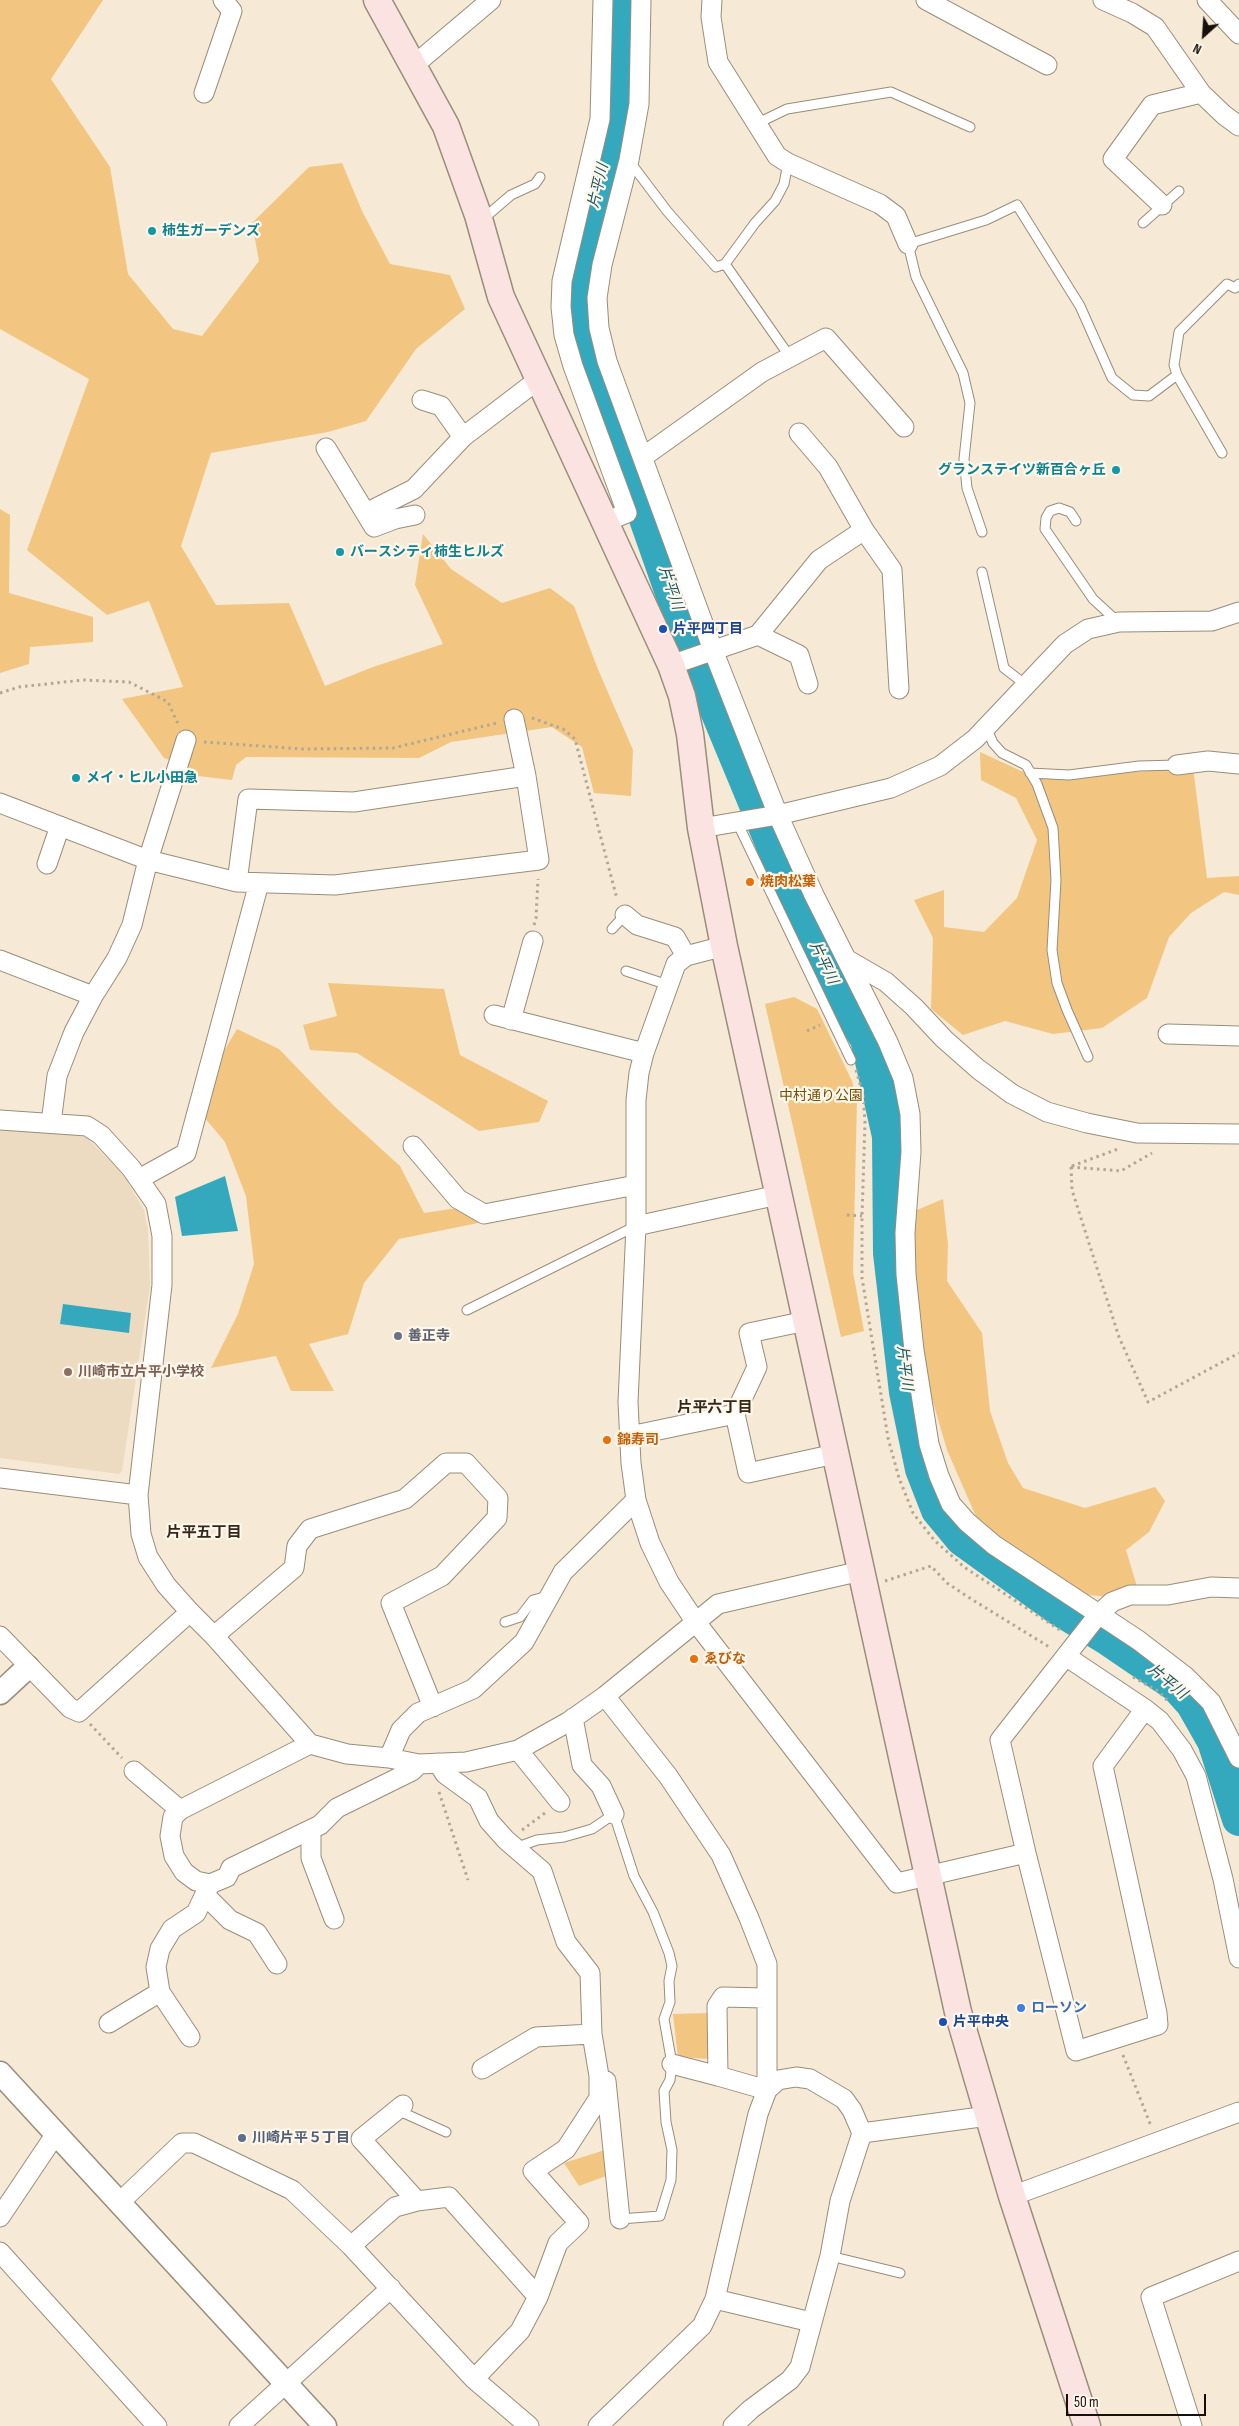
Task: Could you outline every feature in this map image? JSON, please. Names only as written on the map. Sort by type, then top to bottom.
[{"type":"main road","points":[[377,0],[446,126],[456,149],[478,215],[501,297],[604,522],[676,663],[690,734],[701,828],[724,946],[926,1876],[958,2012],[988,2116],[1012,2196],[1088,2426]]},
{"type":"street","points":[[204,93],[232,12],[223,0]]},
{"type":"street","points":[[413,66],[491,0]]},
{"type":"street","points":[[603,0],[600,119],[562,281],[561,307],[564,335],[573,366],[627,513],[604,522]]},
{"type":"street","points":[[641,0],[640,104],[629,160],[602,265],[597,298],[599,328],[607,361],[644,457],[713,650],[756,818],[848,960],[888,1042],[903,1078],[910,1114],[911,1152],[905,1233],[906,1274],[914,1350],[929,1444],[939,1476],[951,1504],[994,1545],[1097,1617],[1138,1640],[1185,1676],[1211,1702],[1239,1758]]},
{"type":"street","points":[[712,0],[711,18],[718,62],[758,123],[776,156],[880,204],[896,216],[908,244]]},
{"type":"street","points":[[1103,0],[1132,13],[1155,27],[1201,92],[1224,115],[1239,126]]},
{"type":"street","points":[[1207,0],[1239,34]]},
{"type":"street","points":[[937,3],[1047,66]]},
{"type":"street","points":[[1162,206],[1113,159],[1152,106],[1201,92]]},
{"type":"street","points":[[644,457],[762,372],[826,338],[904,427]]},
{"type":"street","points":[[366,513],[414,489],[463,437],[538,380]]},
{"type":"street","points":[[422,400],[441,406],[463,437]]},
{"type":"street","points":[[799,433],[828,467],[864,530],[892,570],[899,689]]},
{"type":"street","points":[[326,448],[374,527],[395,519],[415,515]]},
{"type":"street","points":[[676,663],[758,635],[819,560],[864,530]]},
{"type":"street","points":[[701,828],[756,818],[891,788],[940,766],[975,739],[1065,644],[1088,629],[1118,622],[1212,621],[1239,612]]},
{"type":"street","points":[[758,635],[800,655],[808,684]]},
{"type":"street","points":[[0,803],[148,860],[237,882],[335,885],[539,860],[526,776],[514,719]]},
{"type":"street","points":[[51,1123],[57,1076],[74,1032],[93,996],[117,958],[132,925],[148,860],[186,740]]},
{"type":"street","points":[[1177,765],[1208,761],[1239,764]]},
{"type":"street","points":[[237,882],[248,799],[354,802],[526,776]]},
{"type":"street","points":[[47,864],[60,826]]},
{"type":"street","points":[[139,1179],[186,1153],[259,883]]},
{"type":"street","points":[[626,915],[637,925],[675,936],[686,956]]},
{"type":"street","points":[[533,941],[502,1017],[644,1053]]},
{"type":"street","points":[[724,946],[686,956],[676,964],[644,1053],[636,1100],[636,1226],[628,1402],[636,1500],[650,1544],[669,1582],[695,1621],[897,1883],[1026,1853]]},
{"type":"street","points":[[0,960],[93,996]]},
{"type":"street","points":[[848,960],[886,982],[914,1007],[944,1040],[1012,1094],[1047,1112],[1087,1123],[1137,1133],[1239,1134]]},
{"type":"street","points":[[1168,1034],[1239,1036]]},
{"type":"street","points":[[0,1120],[87,1126],[102,1135],[139,1179],[156,1204],[162,1236],[162,1285],[138,1496],[141,1534],[148,1557],[166,1585],[310,1744],[347,1754],[429,1763],[466,1762],[518,1750],[573,1718],[605,1696],[718,1604],[860,1571]]},
{"type":"street","points":[[413,1146],[458,1199],[484,1214],[636,1185]]},
{"type":"street","points":[[636,1226],[778,1195]]},
{"type":"street","points":[[806,1321],[749,1333],[757,1367],[735,1414],[748,1473],[835,1454]]},
{"type":"street","points":[[630,1436],[735,1414]]},
{"type":"street","points":[[214,1636],[294,1568],[297,1546],[310,1529],[405,1499],[446,1463],[466,1464],[498,1498],[497,1518],[442,1576],[391,1603],[433,1707]]},
{"type":"street","points":[[0,1478],[138,1496]]},
{"type":"street","points":[[389,1758],[401,1730],[418,1713],[473,1689],[497,1670],[524,1642],[563,1572],[636,1500]]},
{"type":"street","points":[[1145,1708],[1103,1766],[1157,2013],[1158,2025],[1076,2051],[1026,1853],[1000,1740],[1097,1617],[1112,1602],[1130,1595],[1168,1594],[1211,1587],[1239,1588]]},
{"type":"street","points":[[0,1636],[28,1667],[70,1708],[79,1712],[190,1612]]},
{"type":"street","points":[[1067,1657],[1145,1708],[1160,1721],[1182,1750],[1196,1776],[1223,1879],[1239,1958]]},
{"type":"street","points":[[0,1693],[28,1667]]},
{"type":"street","points":[[598,2426],[702,2326],[714,2299],[758,2114],[767,2090],[766,1964],[749,1918],[721,1855],[668,1776],[605,1696]]},
{"type":"street","points":[[573,1718],[582,1765],[601,1786],[614,1814]]},
{"type":"street","points":[[277,1964],[257,1932],[230,1920],[208,1890],[184,1872],[174,1856],[170,1836],[173,1817],[180,1810],[310,1744]]},
{"type":"street","points":[[518,1750],[560,1802]]},
{"type":"street","points":[[190,2037],[160,1992],[156,1967],[160,1949],[172,1929],[196,1913],[208,1890],[227,1877],[231,1868],[311,1830],[326,1821],[337,1808],[429,1763]]},
{"type":"street","points":[[429,1763],[478,1798],[489,1821],[511,1844],[542,1871],[566,1942],[590,1973],[592,2034],[599,2076],[599,2098],[566,2149],[533,2171],[579,2223],[558,2243],[538,2296],[520,2332],[474,2379]]},
{"type":"street","points":[[134,1771],[180,1810]]},
{"type":"street","points":[[311,1830],[311,1858],[334,1919]]},
{"type":"street","points":[[109,2023],[160,1992]]},
{"type":"street","points":[[718,2076],[717,2006],[723,1997],[765,1998]]},
{"type":"street","points":[[482,2069],[536,2037],[592,2034]]},
{"type":"street","points":[[672,2064],[767,2090]]},
{"type":"street","points":[[0,2073],[55,2135],[325,2426]]},
{"type":"street","points":[[599,2076],[607,2082],[620,2220]]},
{"type":"street","points":[[736,2425],[750,2408],[790,2380],[800,2367],[830,2256],[840,2201],[862,2133],[852,2110],[844,2100],[810,2079],[796,2077],[778,2080],[767,2090]]},
{"type":"street","points":[[400,2107],[361,2139],[417,2201]]},
{"type":"street","points":[[1012,2196],[1239,2112]]},
{"type":"street","points":[[862,2133],[988,2116]]},
{"type":"street","points":[[0,2217],[55,2135]]},
{"type":"street","points":[[119,2203],[182,2143],[194,2143],[292,2190],[351,2246],[474,2379],[529,2426]]},
{"type":"street","points":[[351,2246],[395,2207],[417,2201],[449,2197],[538,2296]]},
{"type":"street","points":[[0,2252],[157,2426]]},
{"type":"street","points":[[1192,2426],[1151,2297],[1239,2261]]},
{"type":"street","points":[[239,2426],[391,2288]]},
{"type":"street","points":[[714,2299],[811,2322]]},
{"type":"lane","points":[[758,123],[787,109],[892,92],[970,127]]},
{"type":"lane","points":[[629,160],[667,211],[716,267],[725,264],[755,224],[776,201],[784,184],[788,163]]},
{"type":"lane","points":[[478,215],[490,213],[511,195],[536,184],[540,177]]},
{"type":"lane","points":[[1143,223],[1179,191]]},
{"type":"lane","points":[[982,532],[966,481],[964,458],[970,403],[963,373],[916,277],[908,244],[986,220],[1017,205],[1080,306],[1112,378],[1133,395],[1150,396],[1177,375]]},
{"type":"lane","points":[[725,264],[790,357]]},
{"type":"lane","points":[[1222,453],[1177,375],[1174,365],[1179,332],[1227,284],[1235,288],[1239,284]]},
{"type":"lane","points":[[1076,521],[1070,512],[1059,508],[1050,511],[1046,518],[1045,528],[1093,599],[1118,622]]},
{"type":"lane","points":[[982,572],[1004,668],[1026,685]]},
{"type":"lane","points":[[986,727],[993,742],[1002,752],[1026,765],[1053,828],[1056,880],[1052,950],[1057,983],[1066,1010],[1088,1057]]},
{"type":"lane","points":[[1030,773],[1068,775],[1139,766],[1177,765]]},
{"type":"lane","points":[[756,818],[851,1060]]},
{"type":"lane","points":[[612,929],[626,915]]},
{"type":"lane","points":[[626,971],[668,985]]},
{"type":"lane","points":[[467,1310],[636,1226]]},
{"type":"lane","points":[[505,1622],[520,1617],[533,1600],[548,1596]]},
{"type":"lane","points":[[511,1844],[564,1837],[592,1829],[614,1814],[634,1876],[654,1912],[672,1966],[669,1981],[670,2002],[664,2019],[672,2064],[670,2080],[664,2091],[666,2122],[671,2139],[673,2162],[671,2180],[660,2216],[620,2220]]},
{"type":"lane","points":[[400,2107],[446,2132]]},
{"type":"lane","points":[[830,2256],[900,2273]]},
{"type":"path","points":[[0,693],[19,687],[83,680],[129,682],[168,702],[186,740],[303,749],[393,748],[514,719],[530,717],[547,721],[563,729],[575,739],[607,866],[620,907],[626,915]]},
{"type":"path","points":[[533,941],[527,941],[536,918],[539,860]]},
{"type":"path","points":[[1071,1167],[1125,1146],[1137,1133]]},
{"type":"path","points":[[1071,1167],[1121,1171],[1134,1165],[1143,1156],[1155,1151]]},
{"type":"path","points":[[1071,1167],[1072,1190],[1116,1328],[1148,1402],[1239,1353]]},
{"type":"path","points":[[847,1215],[862,1216]]},
{"type":"path","points":[[860,1571],[880,1583],[931,1566],[947,1583],[1067,1657]]},
{"type":"path","points":[[79,1712],[134,1771]]},
{"type":"path","points":[[429,1763],[468,1880]]},
{"type":"path","points":[[511,1844],[560,1802]]},
{"type":"path","points":[[1116,2038],[1158,2142]]},
{"type":"shaded area","name":"川崎市立片平小学校","points":[[0,1127],[86,1137],[122,1173],[144,1210],[148,1230],[150,1286],[122,1471],[119,1474],[0,1458]]},
{"type":"green space","points":[[0,0],[103,0],[51,79],[110,167],[128,274],[173,329],[202,336],[259,261],[252,223],[309,167],[342,163],[362,211],[390,264],[450,275],[465,309],[416,349],[366,421],[328,432],[211,453],[181,546],[216,605],[289,603],[325,686],[373,667],[443,644],[415,585],[423,534],[451,569],[502,603],[550,588],[574,606],[597,667],[633,750],[631,796],[594,793],[582,747],[552,727],[451,742],[419,758],[246,757],[236,765],[232,780],[189,775],[188,767],[164,758],[122,699],[183,687],[149,601],[107,615],[27,550],[89,379],[0,329]]},
{"type":"green space","points":[[0,509],[10,515],[9,593],[93,617],[93,642],[30,647],[29,664],[0,673]]},
{"type":"green space","points":[[980,752],[1021,771],[1054,779],[1193,767],[1207,878],[1239,876],[1239,895],[1224,892],[1191,913],[1169,937],[1147,998],[1102,1028],[1053,1034],[1005,1021],[963,1035],[931,1009],[933,938],[914,900],[944,890],[944,927],[984,932],[1017,898],[1037,840],[1016,798],[981,780]]},
{"type":"green space","points":[[328,983],[444,989],[460,1055],[548,1101],[539,1122],[479,1131],[357,1053],[310,1050],[303,1025],[337,1016]]},
{"type":"green space","name":"中村通り公園","points":[[794,997],[817,1009],[852,1081],[857,1099],[853,1272],[864,1331],[841,1337],[765,1004]]},
{"type":"green space","points":[[237,1029],[279,1049],[334,1106],[400,1166],[424,1213],[471,1206],[478,1223],[399,1239],[364,1283],[348,1334],[309,1344],[334,1391],[291,1391],[276,1356],[211,1368],[238,1314],[254,1264],[246,1196],[225,1142],[193,1104]]},
{"type":"green space","points":[[943,1199],[948,1245],[947,1281],[982,1333],[990,1411],[1008,1463],[1023,1488],[1085,1508],[1155,1487],[1165,1501],[1149,1532],[1126,1550],[1141,1600],[1078,1594],[981,1528],[947,1450],[921,1361],[910,1279],[917,1210]]},
{"type":"green space","points":[[710,2013],[708,2059],[678,2057],[673,2014]]},
{"type":"green space","points":[[608,2149],[609,2175],[579,2186],[564,2163]]},
{"type":"water","points":[[225,1176],[238,1231],[182,1236],[175,1197]]},
{"type":"water","points":[[63,1304],[131,1313],[129,1333],[60,1324]]},
{"type":"waterway","name":"片平川","points":[[621,0],[616,118],[580,266],[577,325],[588,364],[611,419],[693,653],[826,973],[867,1039],[889,1136],[890,1253],[906,1392],[922,1469],[938,1510],[962,1539],[1059,1609],[1107,1638],[1176,1685],[1193,1704],[1214,1741],[1239,1819]]},
{"type":"place","name":"柿生ガーデンズ","points":[[152,231]]},
{"type":"place","name":"グランステイツ新百合ヶ丘","points":[[1116,470]]},
{"type":"place","name":"バースシティ柿生ヒルズ","points":[[340,552]]},
{"type":"place","name":"片平四丁目","points":[[663,629]]},
{"type":"place","name":"メイ・ヒル小田急","points":[[76,778]]},
{"type":"place","name":"焼肉松葉","points":[[750,882]]},
{"type":"place","name":"善正寺","points":[[398,1336]]},
{"type":"place","name":"川崎市立片平小学校","points":[[68,1372]]},
{"type":"place","name":"錦寿司","points":[[607,1440]]},
{"type":"place","name":"ゑびな","points":[[694,1659]]},
{"type":"place","name":"ローソン","points":[[1021,2008]]},
{"type":"place","name":"片平中央","points":[[943,2022]]},
{"type":"place","name":"川崎片平５丁目","points":[[242,2138]]},
{"type":"district","name":"片平六丁目","points":[[715,1408]]},
{"type":"district","name":"片平五丁目","points":[[204,1533]]}]
